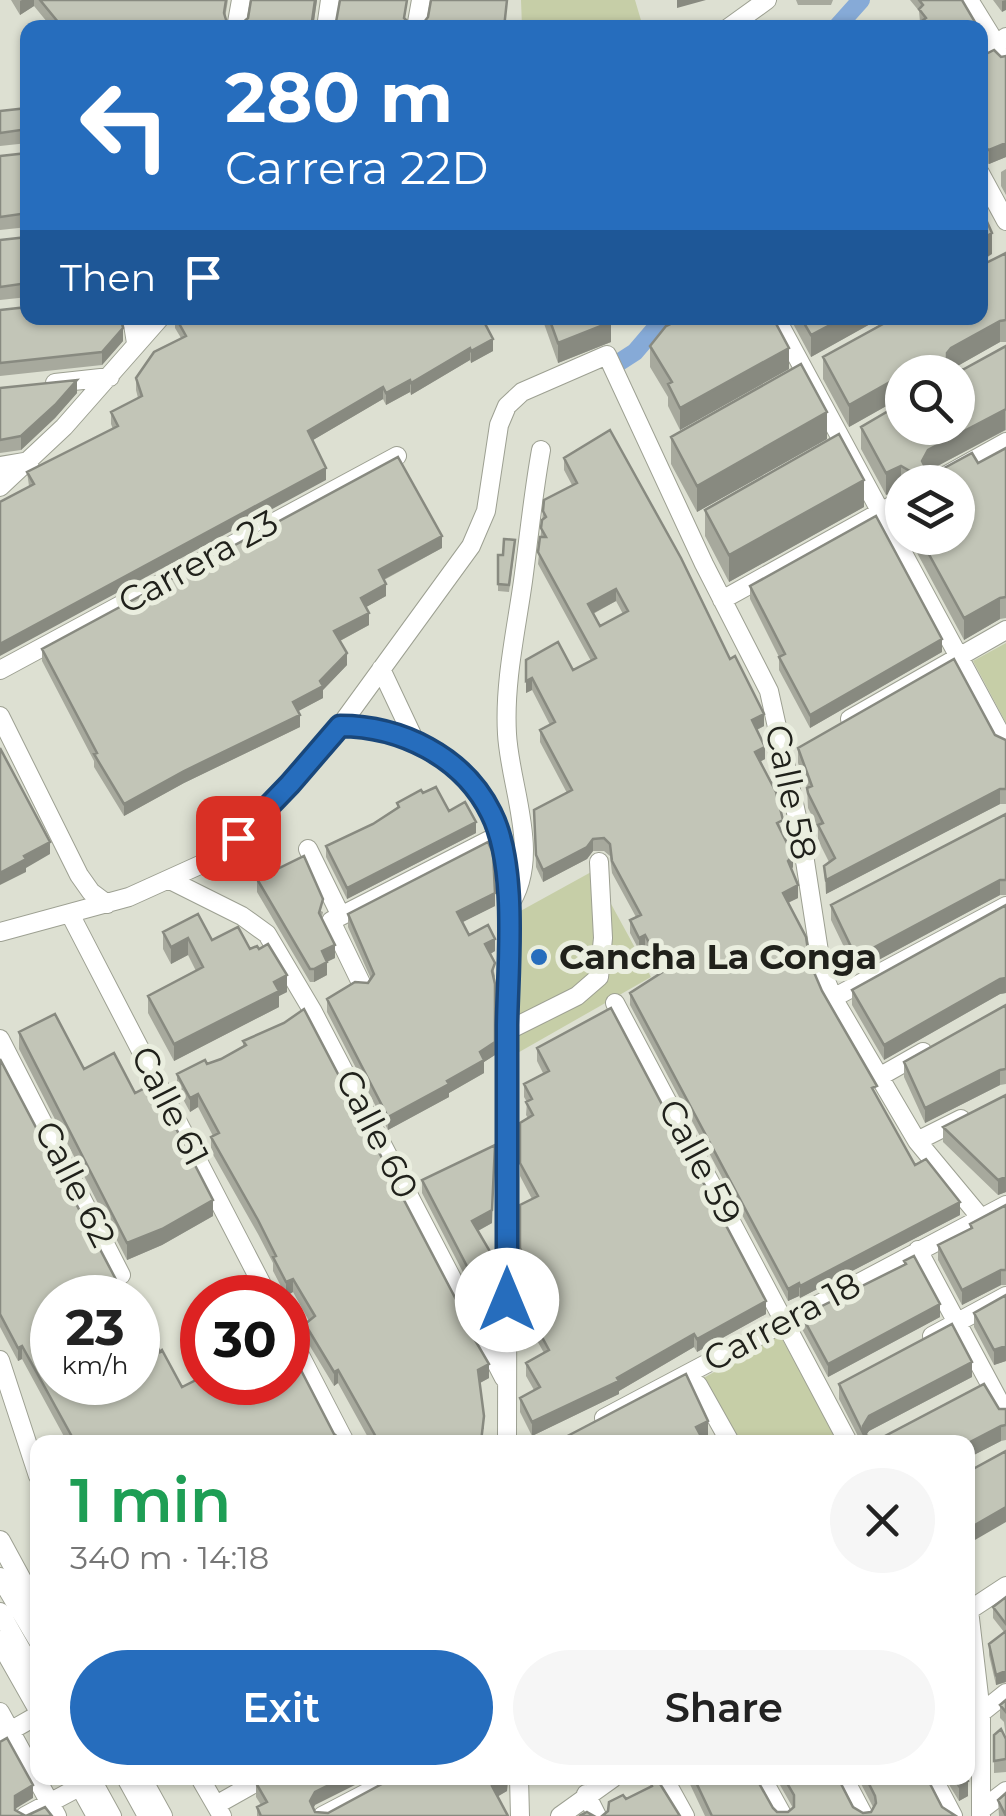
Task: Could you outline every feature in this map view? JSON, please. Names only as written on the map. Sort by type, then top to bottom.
[{"type":"main road","points":[[0,1541],[30,1596]]},
{"type":"main road","points":[[0,1640],[30,1694]]},
{"type":"main road","points":[[85,1785],[97,1816]]},
{"type":"main road","points":[[146,1785],[162,1816]]},
{"type":"street","points":[[739,20],[767,0]]},
{"type":"street","points":[[988,26],[1003,46]]},
{"type":"street","points":[[988,191],[1006,221]]},
{"type":"street","points":[[133,325],[136,343]]},
{"type":"street","points":[[0,487],[110,377],[153,325]]},
{"type":"street","points":[[780,325],[806,374],[852,439],[882,512],[1006,744]]},
{"type":"street","name":"Calle 58","points":[[382,669],[471,546],[486,511],[499,425],[507,406],[522,392],[607,355],[662,454],[689,531],[769,691],[793,751],[823,910],[822,971],[833,998],[918,1141],[980,1218]]},
{"type":"street","points":[[36,385],[110,377]]},
{"type":"street","points":[[827,453],[852,439]]},
{"type":"street","points":[[965,465],[1006,442]]},
{"type":"street","points":[[508,907],[517,894],[523,866],[521,818],[508,747],[506,706],[541,450]]},
{"type":"street","name":"Carrera 23","points":[[0,670],[398,456]]},
{"type":"street","points":[[0,466],[30,461]]},
{"type":"street","points":[[722,600],[885,510]]},
{"type":"street","points":[[689,531],[706,521]]},
{"type":"street","points":[[833,728],[1006,630]]},
{"type":"street","points":[[0,932],[107,904],[202,864],[238,838],[290,784],[382,669],[414,739]]},
{"type":"street","points":[[0,716],[79,875],[91,892],[107,904]]},
{"type":"street","points":[[340,726],[389,730],[414,739],[472,784],[491,812],[503,847],[508,907],[506,1381]]},
{"type":"street","points":[[336,918],[499,834]]},
{"type":"street","points":[[308,849],[362,986]]},
{"type":"street","points":[[507,1030],[577,996],[598,977],[603,938],[599,862]]},
{"type":"street","name":"Calle 60","points":[[170,880],[242,916],[267,934],[312,1010],[506,1381],[507,1435]]},
{"type":"street","points":[[833,998],[1006,906]]},
{"type":"street","name":"Calle 61","points":[[70,914],[258,1275]]},
{"type":"street","name":"Calle 59","points":[[615,1003],[784,1322],[830,1389],[846,1435]]},
{"type":"street","name":"Calle 62","points":[[0,1039],[121,1275]]},
{"type":"street","points":[[880,1076],[943,1040]]},
{"type":"street","points":[[918,1141],[970,1114]]},
{"type":"street","name":"Carrera 18","points":[[592,1424],[1006,1205]]},
{"type":"street","points":[[918,1250],[957,1323],[980,1386],[1006,1414]]},
{"type":"street","points":[[923,1341],[1006,1296]]},
{"type":"street","points":[[0,1360],[30,1452]]},
{"type":"street","points":[[980,1386],[1006,1373]]},
{"type":"street","points":[[310,1374],[342,1435]]},
{"type":"street","points":[[698,1384],[724,1435]]},
{"type":"street","points":[[0,1576],[30,1627]]},
{"type":"street","points":[[975,1606],[1006,1586]]},
{"type":"street","points":[[0,1612],[30,1664]]},
{"type":"street","points":[[975,1666],[981,1713],[981,1813]]},
{"type":"street","points":[[981,1713],[1006,1694]]},
{"type":"street","points":[[0,1712],[5,1734],[30,1773]]},
{"type":"street","points":[[5,1734],[30,1720]]},
{"type":"street","points":[[38,1785],[53,1809]]},
{"type":"street","points":[[25,1816],[53,1809],[78,1785]]},
{"type":"street","points":[[87,1785],[112,1816]]},
{"type":"street","points":[[130,1785],[147,1816]]},
{"type":"street","points":[[204,1785],[219,1810],[254,1785]]},
{"type":"street","points":[[322,1816],[382,1785]]},
{"type":"street","points":[[518,1785],[520,1816]]},
{"type":"street","points":[[560,1816],[601,1785]]},
{"type":"street","points":[[668,1785],[685,1816]]},
{"type":"street","points":[[766,1785],[783,1816]]},
{"type":"street","points":[[848,1785],[864,1816]]},
{"type":"street","points":[[936,1785],[954,1816]]},
{"type":"street","points":[[981,1813],[1006,1791]]},
{"type":"street","points":[[586,1794],[598,1816]]},
{"type":"green space","points":[[521,0],[635,0],[641,20],[522,20]]},
{"type":"green space","points":[[1006,643],[1006,723],[973,661]]},
{"type":"green space","points":[[593,871],[651,977],[514,1055],[515,914]]},
{"type":"green space","points":[[780,1335],[835,1435],[731,1435],[700,1380]]},
{"type":"building","points":[[40,0],[226,0],[226,20],[56,20]]},
{"type":"building","points":[[251,0],[315,0],[312,20],[246,20]]},
{"type":"building","points":[[340,0],[407,0],[406,20],[336,20]]},
{"type":"building","points":[[431,0],[507,0],[505,20],[426,20]]},
{"type":"building","points":[[919,0],[962,0],[974,20],[923,20],[926,18],[919,9],[923,5]]},
{"type":"building","points":[[994,50],[1001,57],[1006,56],[1006,143],[989,150],[988,149],[988,53]]},
{"type":"building","points":[[20,109],[20,130],[0,133],[0,111]]},
{"type":"building","points":[[20,154],[20,214],[0,217],[0,156]]},
{"type":"building","points":[[20,238],[20,284],[0,287],[0,240]]},
{"type":"building","points":[[1006,253],[1006,320],[951,348],[947,355],[885,355],[885,385],[849,405],[823,357],[881,325],[988,325],[988,262]]},
{"type":"building","points":[[20,308],[20,325],[123,328],[102,352],[0,363],[0,310]]},
{"type":"building","points":[[180,325],[486,325],[493,339],[411,383],[410,380],[386,393],[383,387],[308,431],[326,468],[0,644],[0,502],[34,484],[27,472],[118,426],[111,412],[142,396],[136,378],[154,352],[186,336]]},
{"type":"building","points":[[552,325],[603,325],[558,343]]},
{"type":"building","points":[[777,325],[789,348],[680,408],[668,384],[672,382],[650,346],[666,326]]},
{"type":"building","points":[[805,325],[830,325],[811,335]]},
{"type":"building","points":[[1006,346],[1006,409],[975,425],[975,363]]},
{"type":"building","points":[[801,364],[827,412],[697,486],[671,437]]},
{"type":"building","points":[[77,380],[21,436],[0,440],[0,388]]},
{"type":"building","points":[[885,413],[885,445],[938,445],[928,450],[924,465],[885,465],[885,471],[861,427]]},
{"type":"building","points":[[610,430],[681,558],[730,659],[735,656],[764,714],[752,720],[765,747],[755,752],[776,792],[783,820],[777,823],[793,855],[788,861],[798,885],[783,893],[806,937],[810,963],[915,1165],[926,1159],[960,1202],[800,1286],[799,1283],[788,1289],[630,993],[664,971],[645,935],[639,938],[630,920],[641,915],[612,861],[610,844],[604,838],[593,839],[587,847],[543,870],[536,855],[534,810],[572,790],[540,730],[555,722],[532,678],[526,681],[526,660],[558,642],[573,670],[596,658],[538,552],[540,537],[546,537],[541,528],[546,517],[544,500],[577,483],[564,458]],"holes":[[[616,589],[628,611],[600,626],[588,604]]]},
{"type":"building","points":[[839,434],[864,480],[729,555],[705,510]]},
{"type":"building","points":[[1006,448],[1006,597],[964,618],[929,555],[975,555],[975,465],[950,465],[972,453],[978,463]]},
{"type":"building","points":[[398,457],[442,536],[379,570],[386,584],[361,598],[369,613],[334,631],[347,653],[320,681],[323,686],[293,702],[300,715],[124,804],[94,754],[97,753],[42,649]]},
{"type":"building","points":[[876,516],[885,533],[885,555],[897,555],[942,639],[810,715],[779,657],[785,654],[750,586]]},
{"type":"building","points":[[504,539],[515,540],[509,585],[498,584],[498,555],[503,555]]},
{"type":"building","points":[[954,659],[995,735],[1006,740],[1006,789],[826,880],[824,866],[835,858],[818,825],[823,823],[808,793],[807,788],[812,786],[798,748]]},
{"type":"building","points":[[0,748],[50,842],[0,873]]},
{"type":"building","points":[[436,787],[449,811],[465,802],[476,822],[347,888],[326,846],[373,824],[399,807],[397,803],[421,790],[423,793]]},
{"type":"building","points":[[1006,814],[1006,880],[856,957],[831,905]]},
{"type":"building","points":[[488,842],[493,853],[495,893],[457,912],[469,935],[488,925],[495,939],[485,944],[495,963],[495,1042],[480,1052],[484,1060],[388,1117],[327,999],[355,982],[368,983],[374,974],[348,914]]},
{"type":"building","points":[[304,856],[323,899],[319,913],[335,945],[322,951],[327,962],[314,969],[310,969],[257,879]]},
{"type":"building","points":[[1006,905],[1006,978],[884,1045],[852,990]]},
{"type":"building","points":[[198,914],[212,940],[238,927],[250,949],[268,944],[287,975],[274,982],[279,991],[174,1044],[148,996],[203,967],[188,938],[171,947],[163,932]]},
{"type":"building","points":[[1006,1005],[1006,1069],[925,1108],[904,1062]]},
{"type":"building","points":[[611,1008],[766,1301],[697,1339],[694,1334],[617,1378],[619,1381],[532,1422],[520,1398],[540,1387],[526,1363],[549,1350],[530,1315],[546,1307],[530,1281],[535,1278],[520,1248],[520,1205],[538,1196],[520,1163],[520,1123],[533,1115],[526,1102],[532,1099],[524,1084],[549,1071],[537,1048]]},
{"type":"building","points":[[304,1009],[489,1364],[478,1370],[484,1416],[482,1435],[375,1435],[338,1370],[334,1372],[310,1332],[310,1320],[315,1316],[310,1308],[310,1275],[282,1275],[258,1220],[211,1137],[219,1133],[198,1094],[190,1098],[177,1074],[205,1060],[207,1064],[221,1059],[246,1045],[243,1041],[284,1023]]},
{"type":"building","points":[[55,1014],[84,1069],[114,1053],[135,1093],[153,1084],[213,1200],[162,1229],[127,1243],[19,1032]]},
{"type":"building","points":[[0,1059],[114,1275],[30,1275],[30,1360],[22,1346],[18,1348],[0,1314]]},
{"type":"building","points":[[1006,1095],[1006,1177],[998,1180],[943,1127]]},
{"type":"building","points":[[495,1145],[492,1210],[472,1221],[495,1260],[495,1291],[483,1297],[422,1180]]},
{"type":"building","points":[[1006,1205],[1006,1270],[962,1290],[938,1245]]},
{"type":"building","points":[[914,1256],[940,1304],[828,1364],[802,1316],[906,1264],[904,1261]]},
{"type":"building","points":[[1006,1295],[1006,1346],[994,1350],[974,1313]]},
{"type":"building","points":[[952,1324],[972,1362],[869,1416],[863,1426],[866,1435],[864,1435],[839,1384]]},
{"type":"building","points":[[162,1350],[180,1383],[180,1405],[310,1405],[310,1388],[335,1435],[71,1435],[55,1405],[160,1405]]},
{"type":"building","points":[[686,1374],[708,1421],[696,1427],[700,1435],[569,1435]]},
{"type":"building","points":[[984,1384],[999,1409],[1006,1409],[1006,1425],[975,1439],[975,1435],[887,1435]]},
{"type":"building","points":[[1006,1451],[1006,1507],[975,1525],[975,1468]]},
{"type":"building","points":[[1006,1597],[1006,1624],[993,1607]]},
{"type":"building","points":[[1006,1631],[1006,1671],[996,1675],[989,1644]]},
{"type":"building","points":[[1001,1729],[1006,1739],[1006,1759],[994,1761],[994,1735]]},
{"type":"building","points":[[7,1738],[33,1785],[15,1796],[15,1810],[26,1816],[0,1816],[0,1742]]},
{"type":"building","points":[[257,1785],[329,1785],[315,1792],[310,1801],[315,1812],[328,1813],[380,1785],[494,1785],[508,1816],[261,1816],[257,1807],[267,1802]]},
{"type":"building","points":[[661,1785],[680,1816],[602,1816],[608,1811],[609,1802],[623,1795],[626,1799]]},
{"type":"building","points":[[697,1785],[760,1785],[777,1812],[788,1812],[794,1807],[794,1795],[788,1785],[842,1785],[853,1807],[863,1813],[871,1812],[876,1803],[870,1785],[931,1785],[942,1807],[956,1816],[712,1816]]},
{"type":"building","points":[[1006,1793],[1006,1816],[998,1800]]},
{"type":"building","points":[[45,1807],[52,1816],[26,1816]]},
{"type":"waterway","points":[[843,20],[861,0]]},
{"type":"waterway","points":[[618,363],[635,352],[658,325]]},
{"type":"place","name":"Cancha La Conga","points":[[539,957]]},
{"type":"route","points":[[238,838],[340,726],[389,730],[414,739],[472,784],[491,812],[503,847],[508,913],[507,1300]]}]
